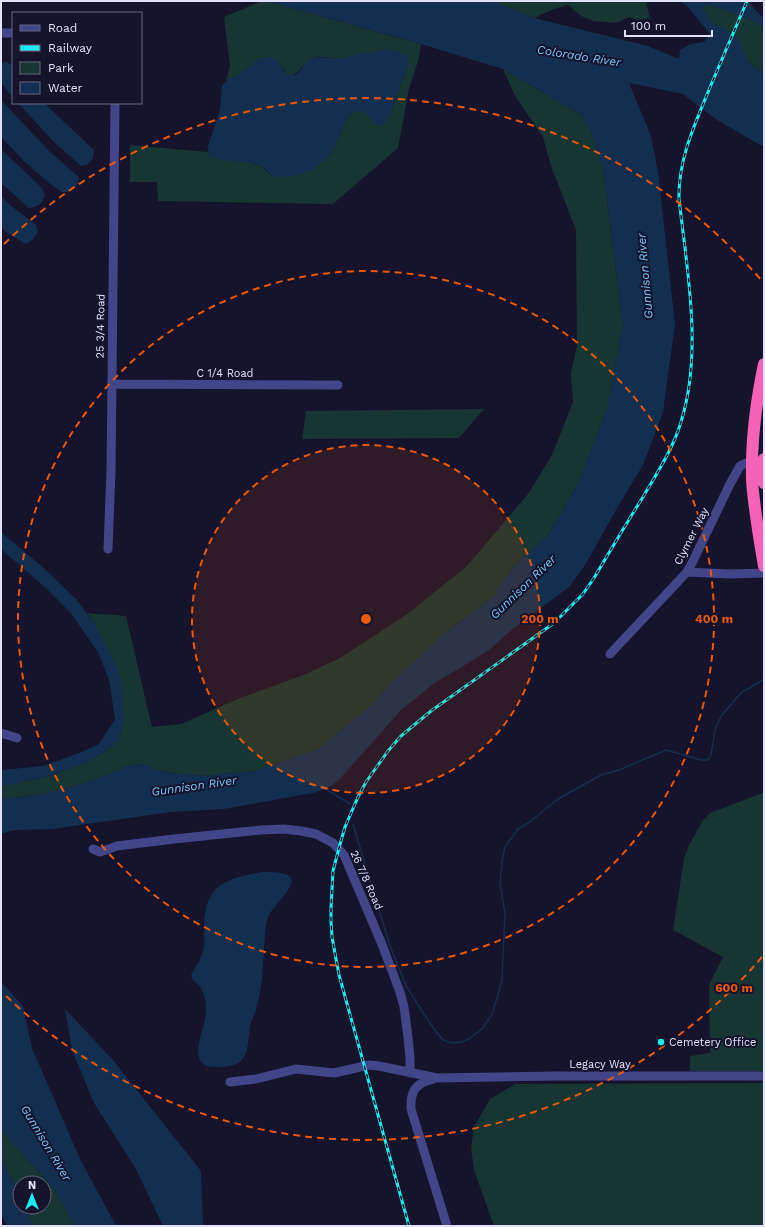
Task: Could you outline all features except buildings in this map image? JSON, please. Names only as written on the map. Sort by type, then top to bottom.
[{"type":"highway","points":[[764,364],[757,396],[753,445],[758,461],[760,479],[758,533],[764,566]]},
{"type":"highway","points":[[757,396],[762,403],[757,469],[760,479],[756,486],[764,540]]},
{"type":"street","points":[[1,32],[12,32]]},
{"type":"street","name":"25 3/4 Road","points":[[108,549],[111,471],[114,104]]},
{"type":"street","name":"C 1/4 Road","points":[[112,384],[338,385]]},
{"type":"street","name":"Clymer Way","points":[[610,654],[687,572],[740,466],[746,463],[758,461]]},
{"type":"street","points":[[687,572],[729,574],[764,573]]},
{"type":"street","points":[[1,733],[17,738]]},
{"type":"street","name":"26 7/8 Road","points":[[93,849],[100,852],[117,846],[174,839],[276,830],[301,831],[316,834],[333,842],[347,860],[400,992],[404,1007],[408,1037],[410,1073]]},
{"type":"street","points":[[230,1082],[256,1079],[296,1069],[334,1073],[369,1065],[437,1078]]},
{"type":"street","name":"Legacy Way","points":[[437,1078],[557,1076],[764,1076]]},
{"type":"street","points":[[437,1078],[423,1081],[418,1084],[414,1091],[411,1103],[413,1117],[447,1226]]},
{"type":"green space","points":[[262,1],[421,44],[419,58],[409,89],[398,148],[333,204],[158,201],[157,182],[130,182],[130,145],[208,152],[212,157],[261,166],[273,177],[324,160],[332,152],[349,114],[357,111],[365,112],[385,122],[390,115],[408,63],[388,49],[357,56],[339,58],[314,57],[294,74],[290,75],[286,73],[282,67],[258,60],[240,74],[226,81],[230,66],[224,17]]},
{"type":"green space","points":[[491,1],[642,1],[646,2],[650,18],[638,20],[629,17],[616,23],[593,21],[581,16],[568,5],[554,9],[534,18]]},
{"type":"green space","points":[[708,4],[747,18],[764,27],[764,75],[748,61],[722,27],[712,23],[702,8]]},
{"type":"green space","points":[[503,69],[580,114],[591,131],[603,168],[623,327],[607,409],[580,479],[547,536],[513,566],[494,596],[444,634],[390,684],[376,701],[320,748],[255,771],[204,776],[155,770],[144,764],[131,765],[87,783],[44,794],[1,799],[1,785],[8,785],[49,776],[89,761],[119,741],[124,718],[94,623],[87,613],[126,616],[152,727],[181,724],[240,698],[301,676],[340,658],[409,613],[467,566],[528,494],[552,455],[573,402],[571,373],[577,345],[576,230],[551,166],[543,137],[515,96]]},
{"type":"green space","points":[[484,409],[459,438],[302,439],[306,411]]},
{"type":"green space","points":[[764,791],[764,1071],[690,1071],[690,1056],[710,1053],[709,985],[723,957],[673,930],[684,858],[689,845],[703,820],[710,813],[760,794]]},
{"type":"green space","points":[[764,1083],[764,1226],[494,1226],[474,1170],[471,1148],[474,1127],[490,1099],[515,1084]]},
{"type":"green space","points":[[1,1130],[41,1175],[12,1175],[12,1180],[1,1161]]},
{"type":"green space","points":[[52,1187],[75,1226],[32,1226],[29,1215],[52,1215]]},
{"type":"water","points":[[266,1],[491,1],[534,18],[648,46],[679,59],[680,50],[691,44],[704,42],[710,34],[686,5],[679,1],[747,1],[764,18],[764,27],[747,18],[708,4],[702,8],[712,23],[722,27],[737,37],[748,61],[764,75],[764,147],[717,120],[683,94],[629,83],[651,136],[658,172],[675,324],[663,412],[643,465],[585,565],[569,587],[509,632],[489,650],[436,682],[401,710],[338,781],[327,788],[313,793],[224,809],[171,812],[52,829],[14,830],[1,834],[1,799],[44,794],[87,783],[131,765],[144,764],[155,770],[204,776],[255,771],[320,748],[376,701],[390,684],[444,634],[494,596],[513,566],[547,536],[580,479],[607,409],[623,327],[603,168],[591,131],[580,114],[503,69],[404,39]]},
{"type":"water","points":[[388,49],[398,51],[408,57],[408,63],[390,115],[386,121],[376,126],[365,112],[357,111],[349,114],[332,152],[312,170],[295,176],[273,177],[259,165],[247,162],[217,159],[210,155],[208,146],[220,110],[222,86],[226,81],[240,74],[258,60],[265,57],[275,59],[282,67],[284,72],[290,75],[295,75],[306,62],[313,57],[340,58]]},
{"type":"water","points":[[7,62],[12,65],[12,97],[1,82],[1,63]]},
{"type":"water","points":[[1,100],[50,152],[79,177],[78,183],[69,192],[62,192],[49,183],[26,163],[1,137]]},
{"type":"water","points":[[19,104],[45,104],[94,150],[93,158],[87,165],[81,166],[54,142]]},
{"type":"water","points":[[1,149],[42,188],[45,195],[42,201],[35,207],[29,208],[1,183]]},
{"type":"water","points":[[1,196],[36,225],[38,232],[32,240],[26,244],[6,232],[1,227]]},
{"type":"water","points":[[1,532],[47,571],[76,599],[94,623],[113,658],[121,681],[124,718],[119,741],[89,761],[49,776],[8,785],[1,785],[1,770],[43,766],[82,752],[99,744],[115,719],[109,680],[98,652],[70,612],[46,588],[1,549]]},
{"type":"water","points":[[262,872],[277,872],[286,874],[291,878],[291,882],[287,891],[268,916],[260,992],[251,1023],[247,1049],[242,1060],[237,1064],[225,1067],[206,1066],[200,1061],[198,1054],[206,1010],[204,995],[202,989],[191,976],[202,955],[204,942],[204,919],[207,903],[217,888],[224,883],[242,876]]},
{"type":"water","name":"Gunnison River","points":[[1,982],[23,1006],[32,1048],[80,1159],[116,1226],[75,1226],[52,1187],[52,1175],[41,1175],[1,1130]]},
{"type":"water","points":[[65,1009],[113,1060],[201,1171],[203,1226],[163,1226],[136,1169],[94,1103],[72,1050]]},
{"type":"water","points":[[1,1161],[12,1180],[12,1215],[30,1215],[32,1226],[7,1226],[1,1213]]},
{"type":"waterway","points":[[353,824],[389,943],[406,986],[433,1028],[443,1040],[452,1043],[462,1042],[469,1039],[483,1028],[492,1014],[498,995],[502,979],[505,913],[500,884],[502,861],[505,847],[518,829],[531,821],[558,799],[601,775],[619,770],[666,750],[701,760],[708,760],[711,755],[715,730],[721,716],[741,693],[764,679]]},
{"type":"waterway","points":[[327,788],[329,791],[350,804]]},
{"type":"railway","points":[[409,1226],[339,975],[332,937],[331,922],[333,871],[339,848],[345,827],[366,782],[388,751],[401,736],[431,711],[554,623],[583,594],[643,497],[669,451],[681,422],[688,395],[691,368],[692,339],[689,282],[679,199],[681,169],[694,127],[747,1]]},
{"type":"place","name":"Cemetery Office","points":[[661,1042]]},
{"type":"water label","name":"Colorado River","points":[[579,56]]}]
